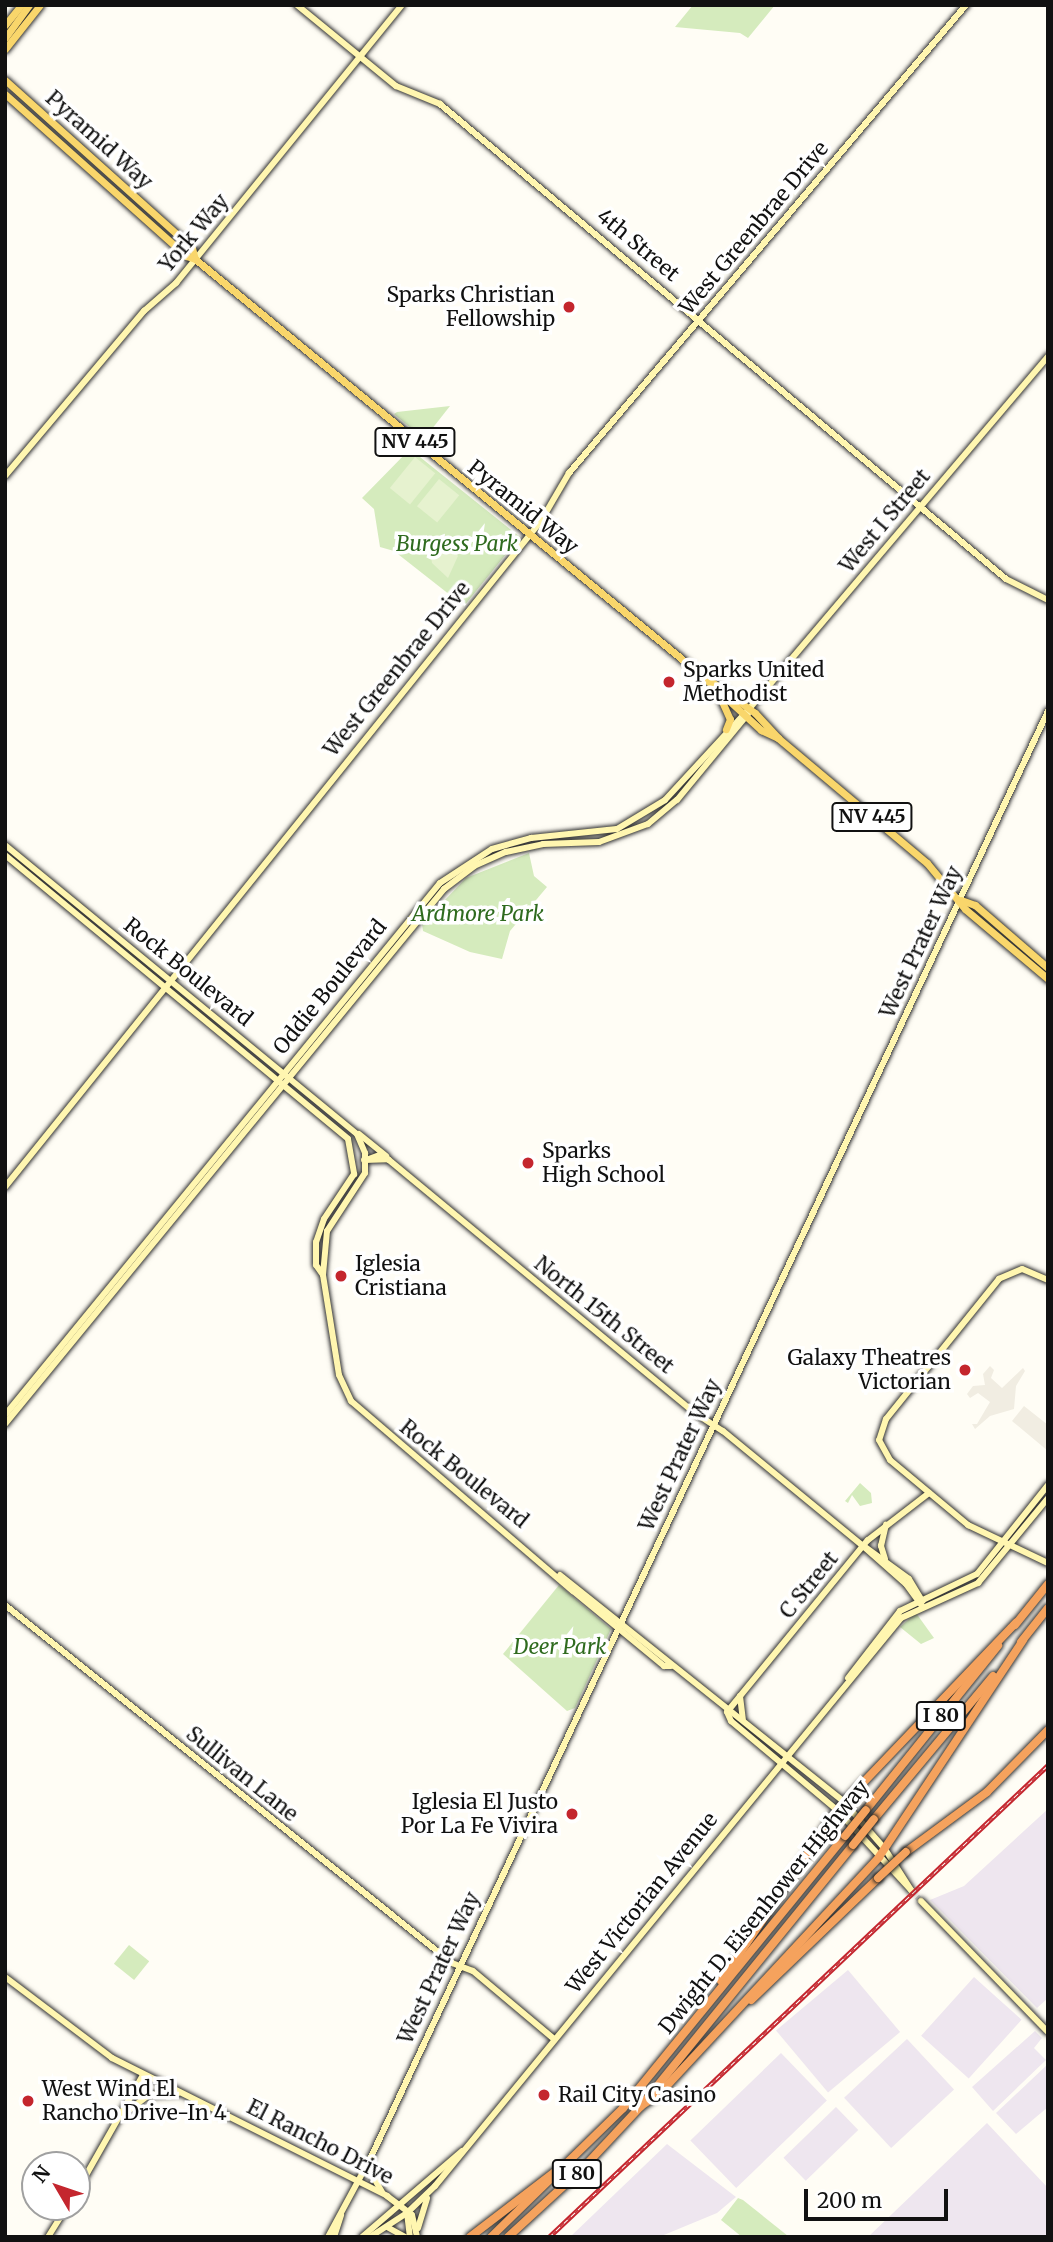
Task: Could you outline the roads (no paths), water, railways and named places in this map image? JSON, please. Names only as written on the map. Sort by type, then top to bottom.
[{"type":"highway","name":"Dwight D. Eisenhower Highway","points":[[491,2237],[572,2162],[706,2007],[1048,1584]]},
{"type":"highway","name":"Dwight D. Eisenhower Highway","points":[[508,2237],[583,2168],[641,2106],[1048,1608]]},
{"type":"highway","points":[[706,2007],[837,1810],[1016,1623]]},
{"type":"highway","points":[[641,2106],[660,2093],[885,1849],[1023,1640]]},
{"type":"highway","points":[[730,2017],[905,1852],[987,1791],[1048,1730]]},
{"type":"highway","points":[[470,2237],[572,2162]]},
{"type":"main road","points":[[5,25],[21,5]]},
{"type":"main road","points":[[5,38],[29,5]]},
{"type":"main road","points":[[5,49],[40,5]]},
{"type":"main road","name":"4th Street","points":[[298,5],[396,86],[439,104],[700,319],[1006,579],[1048,600]]},
{"type":"main road","name":"York Way","points":[[5,476],[144,311],[195,259],[402,5]]},
{"type":"main road","name":"West Greenbrae Drive","points":[[5,1187],[166,982],[530,534],[569,473],[966,5]]},
{"type":"main road","name":"Pyramid Way","points":[[5,79],[192,248],[195,259]]},
{"type":"main road","name":"Pyramid Way","points":[[5,94],[186,256],[195,259],[927,863],[985,927],[1048,979]]},
{"type":"main road","name":"West I Street","points":[[746,713],[1048,356]]},
{"type":"main road","name":"Pyramid Way","points":[[700,674],[718,693],[746,713]]},
{"type":"main road","points":[[718,693],[729,716],[726,729]]},
{"type":"main road","name":"West Prater Way","points":[[328,2237],[371,2157],[1048,711]]},
{"type":"main road","name":"Oddie Boulevard","points":[[5,1424],[280,1082],[283,1073],[449,875],[506,844],[595,835],[632,822],[665,800],[726,729],[746,713]]},
{"type":"main road","name":"Oddie Boulevard","points":[[5,1415],[280,1082],[289,1078],[454,881],[506,852],[542,844],[599,842],[648,824],[677,800],[746,713]]},
{"type":"main road","name":"Rock Boulevard","points":[[5,845],[344,1134],[355,1161],[349,1185],[318,1234],[315,1260],[323,1275]]},
{"type":"main road","name":"Rock Boulevard","points":[[5,855],[353,1129],[366,1160],[360,1185],[327,1231],[323,1275],[339,1375],[354,1404],[559,1574],[618,1628],[664,1666],[671,1666]]},
{"type":"main road","name":"Pyramid Way","points":[[961,900],[975,905],[1048,968]]},
{"type":"main road","name":"North 15th Street","points":[[353,1129],[863,1546],[906,1584],[919,1602]]},
{"type":"main road","points":[[355,1161],[390,1160]]},
{"type":"main road","points":[[1048,1283],[1018,1273],[989,1293],[881,1429],[879,1440],[886,1457],[975,1529],[1048,1563]]},
{"type":"main road","name":"West Victorian Avenue","points":[[362,2237],[429,2193],[848,1678],[901,1618],[919,1602],[970,1580],[1004,1543],[1048,1485]]},
{"type":"main road","name":"C Street","points":[[727,1712],[863,1546],[929,1493]]},
{"type":"main road","name":"West Victorian Avenue","points":[[919,1602],[973,1586],[1012,1545],[1048,1498]]},
{"type":"main road","points":[[886,1525],[881,1546],[886,1560]]},
{"type":"main road","name":"North 15th Street","points":[[863,1546],[909,1579],[919,1602]]},
{"type":"main road","name":"Rock Boulevard","points":[[559,1574],[622,1620],[669,1659],[671,1666],[727,1712],[744,1721],[783,1758],[837,1810],[911,1890],[885,1849],[844,1802],[783,1758],[731,1721],[727,1712]]},
{"type":"main road","name":"Sullivan Lane","points":[[5,1605],[226,1785],[460,1966],[479,1976],[554,2039]]},
{"type":"main road","points":[[740,1696],[744,1721]]},
{"type":"main road","points":[[921,1901],[1048,2032]]},
{"type":"main road","name":"El Rancho Drive","points":[[5,1977],[72,2032],[143,2076],[359,2180],[383,2193],[404,2210]]},
{"type":"main road","points":[[91,2167],[143,2076]]},
{"type":"main road","points":[[121,2116],[149,2095],[180,2093]]},
{"type":"main road","name":"West Victorian Avenue","points":[[370,2237],[404,2210],[462,2151]]},
{"type":"main road","points":[[371,2157],[371,2174],[383,2193]]},
{"type":"main road","points":[[412,2236],[429,2193]]},
{"type":"main road","points":[[404,2210],[412,2236]]},
{"type":"main road","name":"West Prater Way","points":[[334,2237],[342,2213]]},
{"type":"main road","points":[[48,2237],[58,2221]]},
{"type":"main road","points":[[385,2227],[396,2227],[412,2236]]},
{"type":"tunnel","points":[[911,1890],[921,1901]]},
{"type":"railway","points":[[549,2237],[1048,1765]]},
{"type":"place","name":"Sparks Christian Fellowship","points":[[569,307]]},
{"type":"place","name":"Sparks United Methodist","points":[[669,682]]},
{"type":"place","name":"Sparks High School","points":[[528,1163]]},
{"type":"place","name":"Iglesia Cristiana","points":[[341,1276]]},
{"type":"place","name":"Galaxy Theatres Victorian","points":[[965,1370]]},
{"type":"place","name":"Iglesia El Justo Por La Fe Vivira","points":[[572,1814]]},
{"type":"place","name":"Rail City Casino","points":[[544,2095]]},
{"type":"place","name":"West Wind El Rancho Drive-In 4","points":[[28,2101]]},
{"type":"park label","name":"Burgess Park","points":[[457,544]]},
{"type":"park label","name":"Ardmore Park","points":[[478,914]]},
{"type":"park label","name":"Deer Park","points":[[560,1647]]}]
